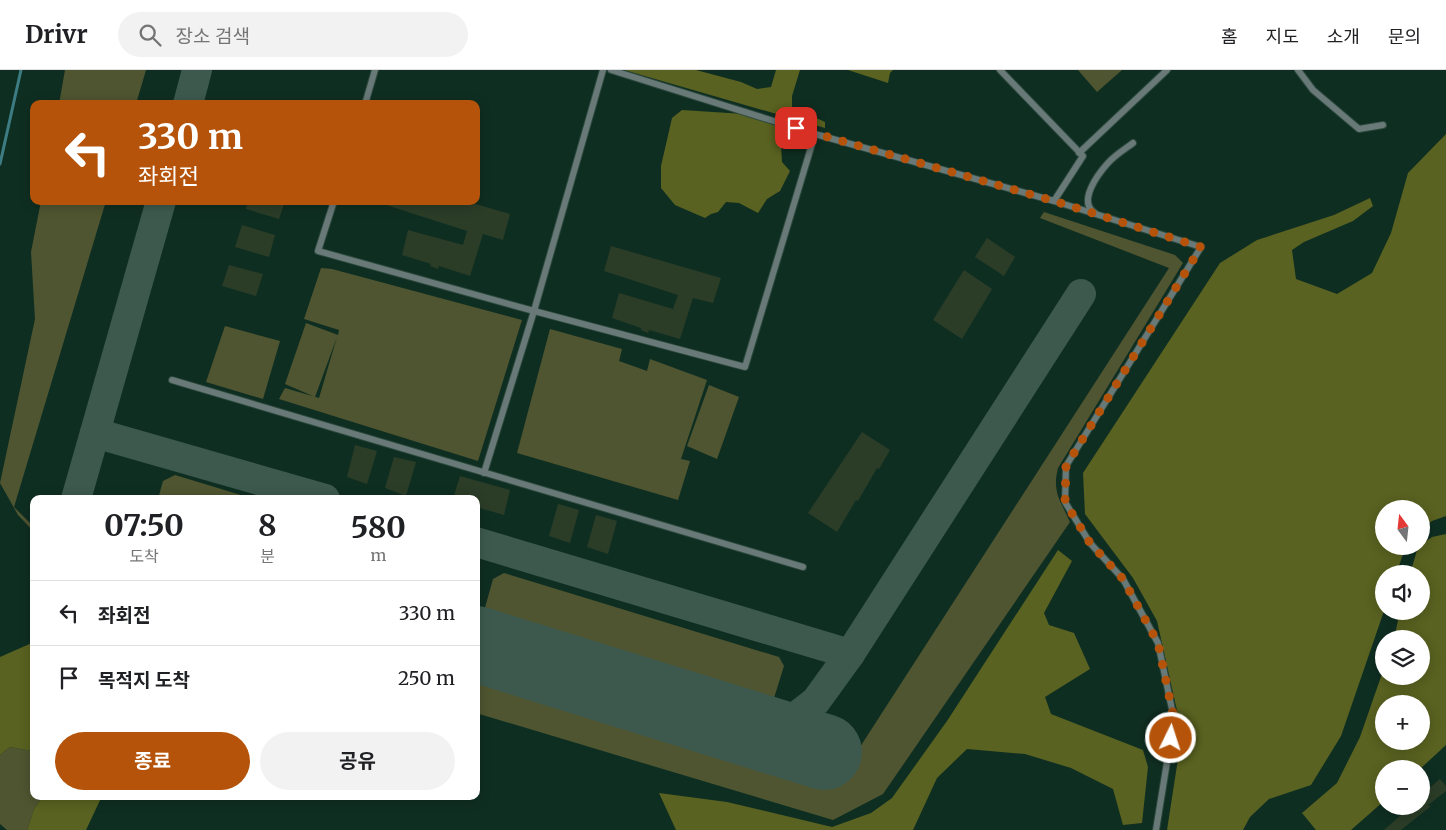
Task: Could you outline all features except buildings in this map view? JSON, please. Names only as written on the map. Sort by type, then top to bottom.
[{"type":"lane","points":[[366,100],[376,70]]},
{"type":"lane","points":[[484,473],[534,311],[603,70]]},
{"type":"lane","points":[[611,70],[815,134],[1054,201],[1201,247],[1066,466],[1065,502],[1090,543],[1123,579],[1158,643],[1174,719],[1156,830]]},
{"type":"lane","points":[[1000,70],[1083,156],[1054,201]]},
{"type":"lane","points":[[1079,153],[1167,70]]},
{"type":"lane","points":[[1298,70],[1312,90],[1360,129],[1383,125]]},
{"type":"lane","points":[[333,205],[318,251],[534,311],[745,366],[815,134]]},
{"type":"lane","points":[[1098,215],[1090,210],[1087,201],[1089,190],[1108,163],[1133,143]]},
{"type":"lane","points":[[172,380],[803,568]]},
{"type":"green space","points":[[65,70],[146,70],[137,100],[60,100]]},
{"type":"green space","points":[[624,70],[696,70],[741,82],[757,89],[771,87],[776,70],[800,70],[792,96],[792,107],[825,122],[825,128]]},
{"type":"green space","points":[[848,70],[893,70],[890,73],[888,83]]},
{"type":"green space","points":[[1078,70],[1122,70],[1097,92]]},
{"type":"green space","points":[[682,110],[744,114],[796,128],[797,134],[789,137],[781,145],[782,162],[790,171],[780,191],[767,199],[758,213],[739,203],[726,202],[718,212],[705,218],[675,205],[661,188],[661,166],[672,118]]},
{"type":"green space","points":[[1446,134],[1446,516],[1430,522],[1430,500],[1375,500],[1375,555],[1403,555],[1399,565],[1375,565],[1375,620],[1381,620],[1377,630],[1375,630],[1375,637],[1341,736],[1311,785],[1269,799],[1250,817],[1243,830],[1167,830],[1182,733],[1157,621],[1133,578],[1085,514],[1083,473],[1220,263],[1257,240],[1334,215],[1370,198],[1373,206],[1353,221],[1304,242],[1292,250],[1296,279],[1337,294],[1372,273],[1391,233],[1408,173]]},
{"type":"green space","points":[[40,205],[105,205],[14,507],[30,523],[30,528],[18,515],[0,483],[35,319],[31,252]]},
{"type":"green space","points":[[1044,212],[1175,255],[1183,263],[1058,468],[1056,476],[1057,490],[1060,502],[1070,522],[883,794],[833,820],[480,714],[480,671],[840,778],[1169,268],[1040,218]]},
{"type":"green space","points":[[321,268],[332,269],[522,320],[478,461],[279,399],[285,388],[314,396],[285,384],[306,323],[338,335],[339,330],[304,319]],"holes":[[[337,337],[319,398],[315,397]]]},
{"type":"green space","points":[[225,326],[280,341],[263,399],[206,382]]},
{"type":"green space","points":[[550,329],[622,349],[619,361],[647,371],[650,359],[707,380],[681,459],[690,461],[678,500],[517,453]]},
{"type":"green space","points":[[709,385],[739,397],[717,459],[687,446]]},
{"type":"green space","points":[[175,475],[241,495],[159,495],[163,481]]},
{"type":"green space","points":[[1446,534],[1446,745],[1430,760],[1375,760],[1375,809],[1351,830],[1316,830],[1302,813],[1337,783],[1360,737],[1378,685],[1430,685],[1430,630],[1396,630],[1398,620],[1430,620],[1430,565],[1413,565],[1416,555],[1430,555],[1430,538]]},
{"type":"green space","points":[[1058,550],[1072,561],[1044,613],[1049,625],[1074,633],[1090,669],[1045,697],[1051,714],[1143,750],[1148,767],[1142,823],[1123,825],[1113,789],[1071,768],[1025,754],[967,749],[937,778],[913,830],[676,830],[659,793],[727,802],[832,827],[871,813],[892,798],[947,721]]},
{"type":"green space","points":[[504,573],[779,657],[784,666],[774,698],[761,703],[489,620],[484,611],[493,579]]},
{"type":"green space","points":[[30,644],[30,751],[10,747],[0,755],[0,657]]},
{"type":"green space","points":[[10,747],[30,751],[30,800],[40,800],[34,809],[27,830],[7,830],[0,824],[0,755]]},
{"type":"green space","points":[[40,800],[100,800],[86,830],[27,830],[34,809]]},
{"type":"waterway","points":[[0,164],[21,70]]},
{"type":"taxiway","points":[[189,100],[197,70]]},
{"type":"taxiway","points":[[77,495],[160,205]]},
{"type":"taxiway","points":[[771,736],[816,701],[850,654],[1081,294]]},
{"type":"taxiway","points":[[95,433],[311,495]]},
{"type":"taxiway","points":[[480,543],[850,654]]},
{"type":"runway","points":[[480,645],[824,752]]},
{"type":"route","points":[[796,128],[1054,201],[1201,247],[1066,466],[1065,502],[1090,543],[1123,579],[1158,643],[1174,719],[1171,738]]}]
